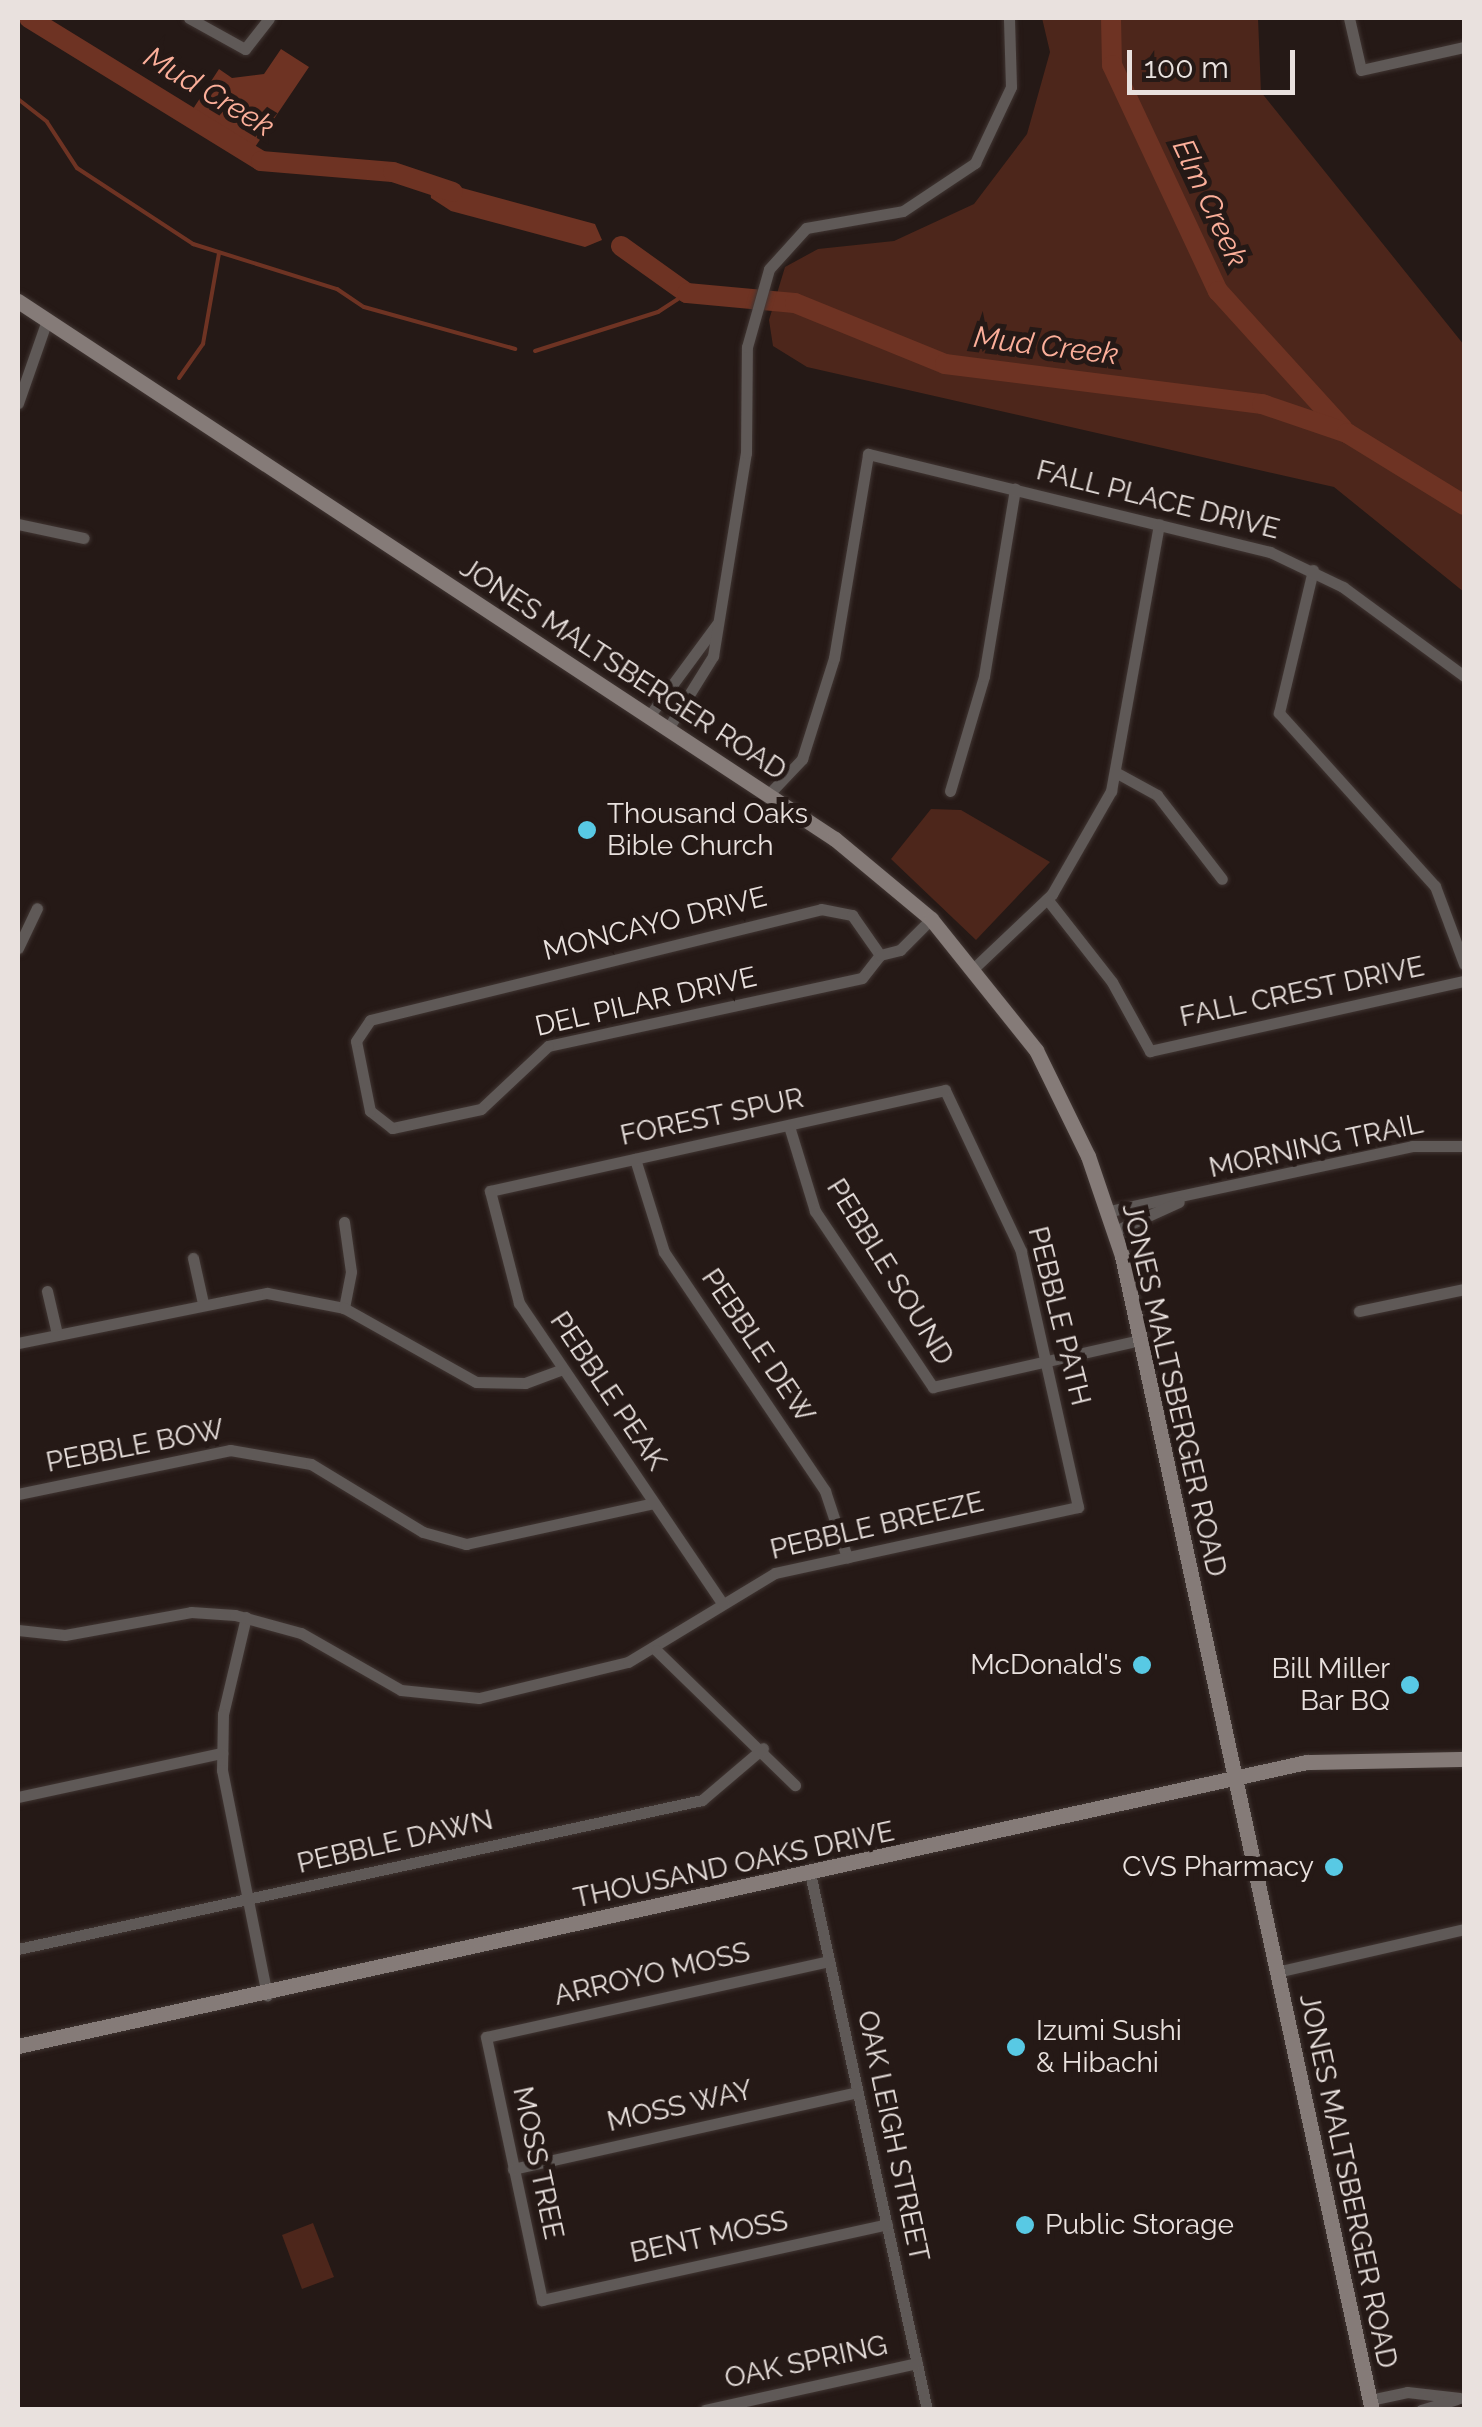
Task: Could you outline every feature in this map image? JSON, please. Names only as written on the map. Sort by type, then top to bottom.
[{"type":"main road","name":"JONES MALTSBERGER ROAD","points":[[18,301],[768,794],[931,919],[974,968],[1056,1084],[1115,1231],[1371,2405]]},
{"type":"main road","name":"THOUSAND OAKS DRIVE","points":[[18,2046],[267,1996],[1235,1778],[1350,1757],[1464,1758]]},
{"type":"street","points":[[189,18],[245,50],[269,18]]},
{"type":"street","points":[[668,727],[713,656],[746,453],[754,324],[769,269],[806,228],[903,212],[974,163],[1011,86],[1009,18]]},
{"type":"street","points":[[1349,18],[1361,70],[1464,47]]},
{"type":"street","points":[[18,403],[47,320]]},
{"type":"street","name":"FALL PLACE DRIVE","points":[[768,794],[802,759],[834,658],[868,454],[1159,524],[1313,570],[1464,676]]},
{"type":"street","points":[[950,791],[984,676],[1014,490]]},
{"type":"street","points":[[18,524],[84,538]]},
{"type":"street","points":[[974,968],[1047,900],[1095,827],[1117,773],[1159,524]]},
{"type":"street","points":[[1313,570],[1279,713],[1435,886],[1464,964]]},
{"type":"street","points":[[650,715],[717,624]]},
{"type":"street","points":[[675,676],[693,688]]},
{"type":"street","points":[[1117,773],[1158,795],[1222,878]]},
{"type":"street","name":"FALL CREST DRIVE","points":[[1047,900],[1112,982],[1150,1051],[1464,981]]},
{"type":"street","points":[[18,948],[37,908]]},
{"type":"street","name":"MONCAYO DRIVE","points":[[378,1124],[356,1041],[361,1028],[572,965],[821,909],[852,915],[880,955]]},
{"type":"street","points":[[880,955],[900,950],[931,919]]},
{"type":"street","name":"DEL PILAR DRIVE","points":[[378,1124],[481,1109],[548,1046],[862,978],[880,955]]},
{"type":"street","name":"FOREST SPUR","points":[[490,1191],[945,1090]]},
{"type":"street","name":"PEBBLE PATH","points":[[945,1090],[1003,1202],[1046,1361],[1078,1507]]},
{"type":"street","name":"PEBBLE SOUND","points":[[789,1126],[815,1212],[933,1387],[1046,1361]]},
{"type":"street","name":"MORNING TRAIL","points":[[1110,1211],[1179,1202],[1412,1146],[1464,1146]]},
{"type":"street","name":"PEBBLE DEW","points":[[635,1160],[664,1252],[825,1490],[847,1557]]},
{"type":"street","name":"PEBBLE PEAK","points":[[490,1191],[514,1293],[722,1603]]},
{"type":"street","name":"MORNING TRAIL","points":[[1115,1231],[1179,1202]]},
{"type":"street","points":[[344,1222],[351,1272],[344,1308]]},
{"type":"street","points":[[194,1258],[203,1303]]},
{"type":"street","points":[[1359,1312],[1464,1289]]},
{"type":"street","points":[[47,1291],[56,1334]]},
{"type":"street","points":[[18,1343],[267,1292],[344,1308],[476,1382],[525,1383],[563,1369]]},
{"type":"street","points":[[1046,1361],[1140,1340]]},
{"type":"street","name":"PEBBLE BOW","points":[[18,1494],[230,1450],[311,1464],[423,1532],[466,1544],[654,1502]]},
{"type":"street","name":"PEBBLE BREEZE","points":[[18,1630],[65,1635],[191,1612],[246,1617],[302,1633],[401,1690],[448,1700],[603,1670],[656,1650],[722,1603],[775,1573],[1078,1507]]},
{"type":"street","points":[[246,1617],[222,1753],[267,1996]]},
{"type":"street","points":[[656,1650],[763,1748],[795,1785]]},
{"type":"street","name":"PEBBLE DAWN","points":[[18,1949],[702,1800],[763,1748]]},
{"type":"street","points":[[18,1797],[222,1753]]},
{"type":"street","name":"OAK LEIGH STREET","points":[[810,1872],[927,2410]]},
{"type":"street","points":[[1277,1972],[1464,1929]]},
{"type":"street","name":"ARROYO MOSS","points":[[486,2037],[829,1961]]},
{"type":"street","name":"MOSS TREE","points":[[486,2037],[542,2300]]},
{"type":"street","name":"MOSS WAY","points":[[514,2169],[858,2092]]},
{"type":"street","name":"BENT MOSS","points":[[542,2300],[887,2224]]},
{"type":"street","name":"OAK SPRING","points":[[705,2410],[917,2362]]},
{"type":"street","points":[[1371,2405],[1407,2392],[1462,2398]]},
{"type":"street","points":[[1421,2410],[1462,2398]]},
{"type":"shaded area","points":[[1042,18],[1258,18],[1261,92],[1464,345],[1464,592],[1334,487],[807,367],[773,346],[769,320],[785,267],[818,249],[894,241],[974,204],[1027,134],[1050,52]]},
{"type":"shaded area","points":[[931,809],[961,810],[1050,862],[976,940],[891,859]]},
{"type":"shaded area","points":[[313,2223],[334,2277],[302,2289],[282,2235]]},
{"type":"water","points":[[281,49],[309,67],[253,150],[191,112],[219,69],[232,78],[264,74]]},
{"type":"water","points":[[429,179],[595,224],[602,240],[585,247],[451,211],[431,198]]},
{"type":"waterway","name":"Mud Creek","points":[[29,18],[261,161],[393,172],[453,192]]},
{"type":"waterway","name":"Elm Creek","points":[[1111,18],[1112,65],[1218,291],[1343,429]]},
{"type":"waterway","points":[[18,99],[47,122],[77,168],[193,244],[337,289],[364,307],[515,349]]},
{"type":"waterway","name":"Mud Creek","points":[[621,246],[687,293],[795,303],[945,364],[1262,404],[1347,433],[1464,505]]},
{"type":"waterway","points":[[179,378],[203,344],[219,253]]},
{"type":"waterway","points":[[535,351],[658,312],[687,293]]},
{"type":"place","name":"Thousand Oaks Bible Church","points":[[587,830]]},
{"type":"place","name":"McDonald's","points":[[1142,1665]]},
{"type":"place","name":"Bill Miller Bar BQ","points":[[1410,1685]]},
{"type":"place","name":"CVS Pharmacy","points":[[1334,1867]]},
{"type":"place","name":"Izumi Sushi & Hibachi","points":[[1016,2047]]},
{"type":"place","name":"Public Storage","points":[[1025,2225]]}]
